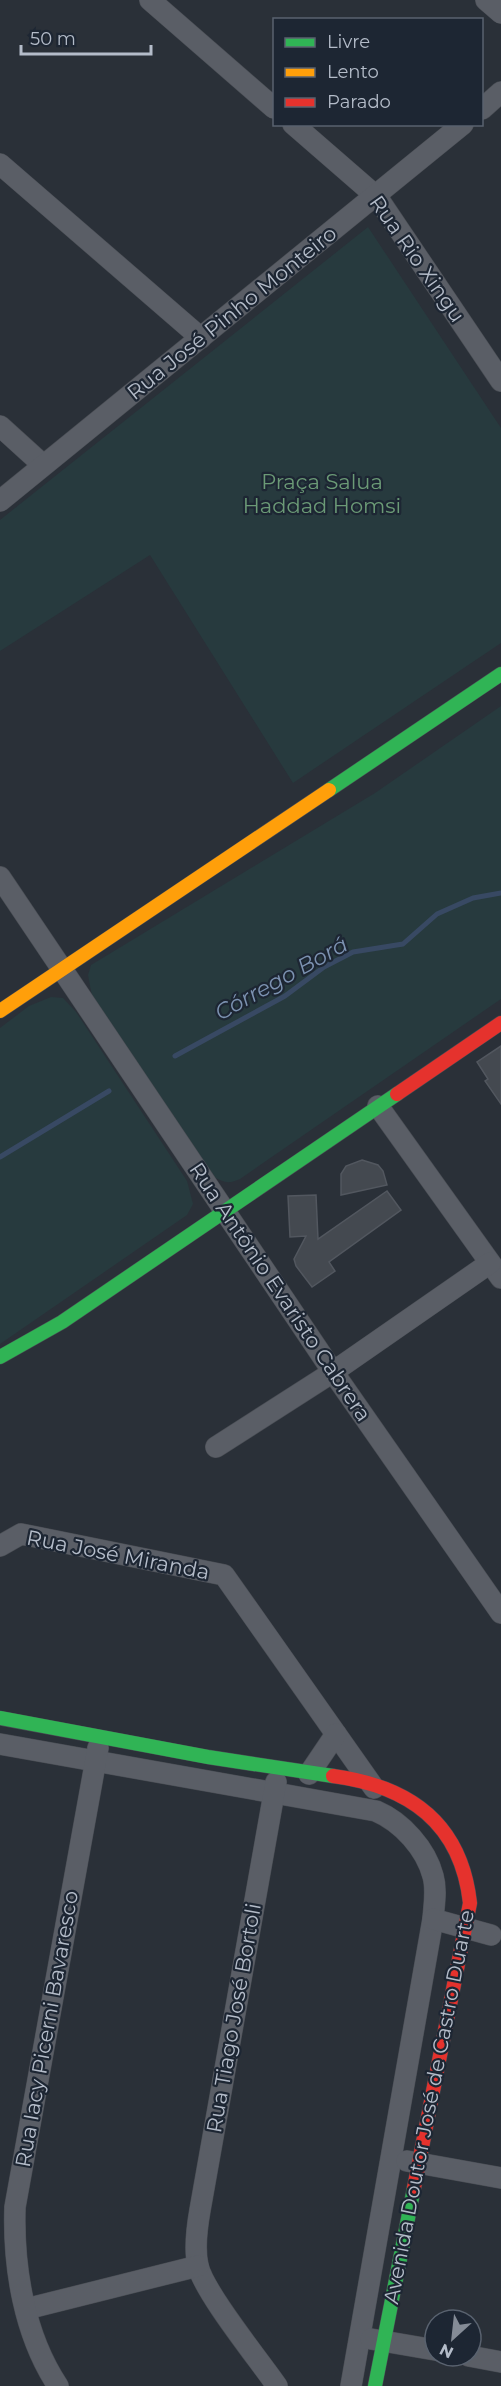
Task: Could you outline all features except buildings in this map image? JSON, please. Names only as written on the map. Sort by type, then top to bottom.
[{"type":"main road","points":[[0,1011],[501,674]]},
{"type":"main road","points":[[0,1357],[62,1322],[501,1023]]},
{"type":"main road","name":"Avenida Doutor José de Castro Duarte","points":[[0,1718],[278,1769],[371,1783],[398,1793],[443,1829],[459,1859],[469,1887],[470,1903],[375,2386]]},
{"type":"street","points":[[150,0],[273,107]]},
{"type":"street","points":[[486,0],[501,13]]},
{"type":"street","points":[[483,108],[501,92]]},
{"type":"street","name":"Rua Rio Xingu","points":[[295,126],[377,197],[501,381]]},
{"type":"street","name":"Rua José Pinho Monteiro","points":[[0,501],[377,197],[461,126]]},
{"type":"street","points":[[0,164],[201,338]]},
{"type":"street","points":[[0,426],[43,465]]},
{"type":"street","name":"Rua Antônio Evaristo Cabrera","points":[[0,877],[333,1372],[501,1613]]},
{"type":"street","points":[[216,1447],[496,1270],[378,1106]]},
{"type":"street","name":"Rua José Miranda","points":[[0,1546],[21,1534],[224,1575],[371,1783],[395,1822]]},
{"type":"street","points":[[309,1774],[336,1734]]},
{"type":"street","name":"Rua Iacy Picerni Bavaresco","points":[[58,2386],[41,2355],[26,2309],[18,2275],[14,2237],[15,2207],[99,1737]]},
{"type":"street","name":"Avenida Doutor José de Castro Duarte","points":[[0,1744],[376,1811],[395,1822],[420,1848],[434,1877],[433,1919],[351,2386]]},
{"type":"street","name":"Rua Tiago José Bortoli","points":[[198,2266],[197,2227],[278,1769]]},
{"type":"street","points":[[470,1903],[496,1942]]},
{"type":"street","points":[[433,1919],[466,1927],[496,1942]]},
{"type":"street","points":[[390,2158],[501,2178]]},
{"type":"street","points":[[26,2309],[198,2266],[208,2288],[277,2386]]},
{"type":"street","points":[[359,2337],[423,2348]]},
{"type":"street","points":[[483,2359],[501,2362]]},
{"type":"green space","name":"Praça Salua Haddad Homsi","points":[[368,227],[501,428],[501,643],[293,783],[150,555],[0,651],[0,520]]},
{"type":"green space","points":[[501,706],[501,999],[240,1179],[230,1182],[213,1176],[92,996],[88,975],[91,965],[375,793]]},
{"type":"green space","points":[[51,997],[63,998],[76,1012],[187,1181],[193,1204],[187,1215],[0,1344],[0,1028],[29,1006]]},
{"type":"waterway","name":"Córrego Borá","points":[[175,1056],[285,996],[324,967],[353,952],[403,944],[437,914],[473,898],[501,893]]},
{"type":"waterway","name":"Córrego Borá","points":[[0,1157],[109,1091]]},
{"type":"traffic: fast","points":[[329,790],[501,674]]},
{"type":"traffic: fast","points":[[0,1357],[62,1322],[397,1094]]},
{"type":"traffic: fast","points":[[0,1718],[208,1757],[333,1776]]},
{"type":"traffic: fast","points":[[375,2386],[414,2188]]},
{"type":"traffic: slow","points":[[0,1011],[329,790]]},
{"type":"traffic: jam","points":[[397,1094],[501,1023]]},
{"type":"traffic: jam","points":[[333,1776],[385,1789],[407,1799],[427,1813],[443,1830],[465,1875],[470,1903],[414,2188]]}]
